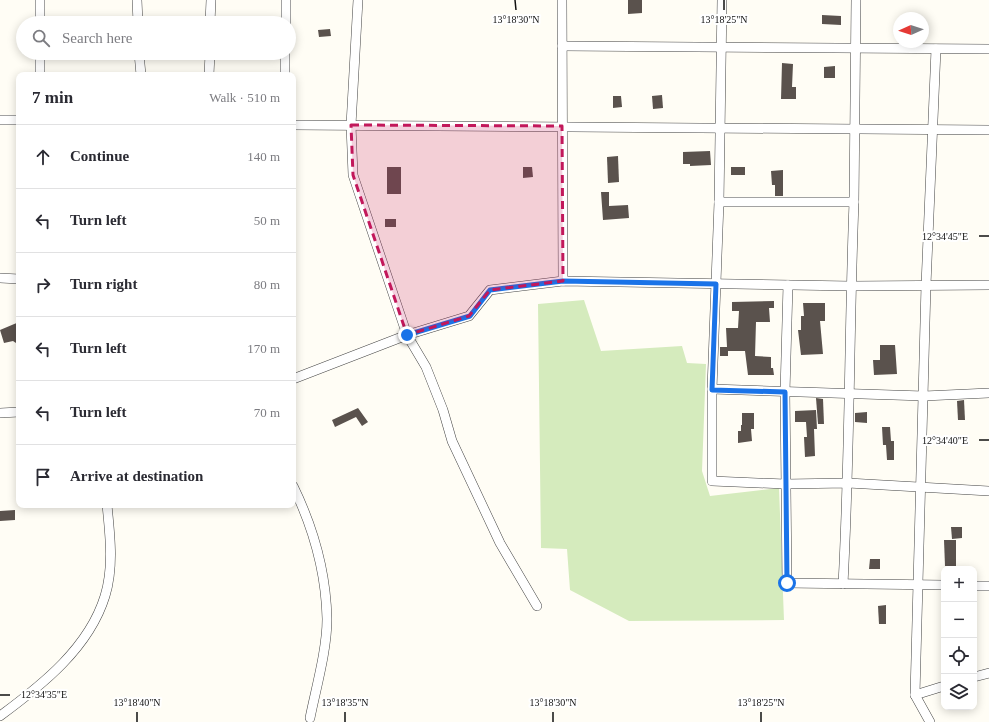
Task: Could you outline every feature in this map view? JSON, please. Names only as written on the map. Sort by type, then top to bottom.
[{"type":"street","points":[[40,0],[40,16]]},
{"type":"street","points":[[137,0],[138,16]]},
{"type":"street","points":[[210,16],[211,0]]},
{"type":"street","points":[[286,0],[286,16]]},
{"type":"street","points":[[358,0],[351,125],[353,175],[407,335],[426,367],[443,410],[452,441],[500,543],[536,606]]},
{"type":"street","points":[[562,0],[563,281]]},
{"type":"street","points":[[722,0],[719,202],[712,390],[712,481],[785,484],[848,483],[989,491]]},
{"type":"street","points":[[843,584],[848,483],[851,286],[854,202],[856,0]]},
{"type":"street","points":[[562,46],[989,49]]},
{"type":"street","points":[[930,722],[915,694],[926,285],[936,49]]},
{"type":"street","points":[[40,60],[40,72]]},
{"type":"street","points":[[140,60],[141,72]]},
{"type":"street","points":[[209,72],[210,60]]},
{"type":"street","points":[[285,60],[285,72]]},
{"type":"street","points":[[0,120],[16,120]]},
{"type":"street","points":[[296,125],[989,130]]},
{"type":"street","points":[[719,202],[854,202]]},
{"type":"street","points":[[0,278],[16,279]]},
{"type":"street","points":[[296,378],[407,335],[470,316],[490,290],[563,281],[851,286],[989,284]]},
{"type":"street","points":[[788,285],[785,392],[787,583],[941,585]]},
{"type":"street","points":[[712,390],[924,396],[989,392]]},
{"type":"street","points":[[0,413],[16,412]]},
{"type":"street","points":[[296,493],[315,536],[327,619],[320,670],[310,718]]},
{"type":"street","points":[[0,716],[51,676],[78,644],[96,618],[105,596],[110,564],[107,508]]},
{"type":"street","points":[[977,586],[989,586]]},
{"type":"street","points":[[977,676],[989,673]]},
{"type":"street","points":[[915,694],[941,687]]},
{"type":"highlighted area","points":[[351,125],[562,126],[563,281],[490,290],[469,316],[407,335],[353,175]]},
{"type":"green space","points":[[584,300],[601,351],[682,346],[687,363],[706,364],[702,471],[710,496],[779,488],[784,620],[629,621],[570,590],[567,549],[541,548],[538,304]]},
{"type":"building","points":[[628,0],[642,0],[642,13],[628,14]]},
{"type":"building","points":[[822,15],[841,16],[841,25],[822,24]]},
{"type":"building","points":[[330,29],[331,36],[319,37],[318,30]]},
{"type":"building","points":[[782,63],[793,64],[792,87],[796,87],[796,99],[781,99]]},
{"type":"building","points":[[835,66],[835,78],[824,78],[824,67]]},
{"type":"building","points":[[662,95],[663,108],[653,109],[652,96]]},
{"type":"building","points":[[613,96],[621,96],[622,107],[613,108]]},
{"type":"building","points":[[710,151],[711,165],[690,166],[690,164],[683,164],[683,152]]},
{"type":"building","points":[[618,156],[619,182],[608,183],[607,157]]},
{"type":"building","points":[[387,167],[401,167],[401,194],[387,194]]},
{"type":"building","points":[[523,167],[532,167],[533,177],[523,178]]},
{"type":"building","points":[[731,167],[745,167],[745,175],[731,175]]},
{"type":"building","points":[[783,170],[783,196],[775,196],[775,185],[772,185],[771,171]]},
{"type":"building","points":[[601,192],[609,192],[609,206],[628,205],[629,218],[603,220]]},
{"type":"building","points":[[385,219],[396,219],[396,227],[385,227]]},
{"type":"building","points":[[774,301],[774,308],[769,308],[770,322],[756,322],[755,356],[771,357],[771,368],[773,368],[774,375],[748,375],[745,351],[728,351],[728,356],[720,356],[720,347],[727,347],[726,328],[738,328],[739,311],[732,311],[732,302]]},
{"type":"building","points":[[803,303],[825,303],[825,321],[820,321],[823,354],[801,355],[798,330],[801,330],[801,316],[804,316]]},
{"type":"building","points":[[16,323],[16,343],[13,341],[4,343],[0,330]]},
{"type":"building","points":[[880,345],[895,345],[897,374],[874,375],[873,360],[880,360]]},
{"type":"building","points":[[816,398],[823,399],[824,424],[818,424]]},
{"type":"building","points":[[964,400],[965,420],[958,420],[957,401]]},
{"type":"building","points":[[358,408],[368,422],[362,426],[356,417],[335,427],[332,420]]},
{"type":"building","points":[[816,410],[817,429],[814,429],[815,456],[805,457],[804,437],[807,437],[806,422],[795,422],[795,411]]},
{"type":"building","points":[[867,412],[867,423],[855,422],[855,413]]},
{"type":"building","points":[[742,413],[754,413],[754,429],[751,429],[752,441],[738,443],[738,431],[741,431],[742,425]]},
{"type":"building","points":[[882,427],[890,427],[891,441],[894,441],[894,460],[887,460],[886,445],[883,445]]},
{"type":"building","points":[[15,510],[15,520],[0,521],[0,511]]},
{"type":"building","points":[[951,527],[962,527],[962,538],[952,539]]},
{"type":"building","points":[[944,540],[956,540],[956,566],[945,566]]},
{"type":"building","points":[[870,559],[880,559],[880,569],[869,569]]},
{"type":"building","points":[[886,605],[886,624],[879,624],[878,606]]},
{"type":"route","points":[[407,335],[470,316],[490,290],[563,281],[716,284],[712,390],[785,392],[787,583]]}]
